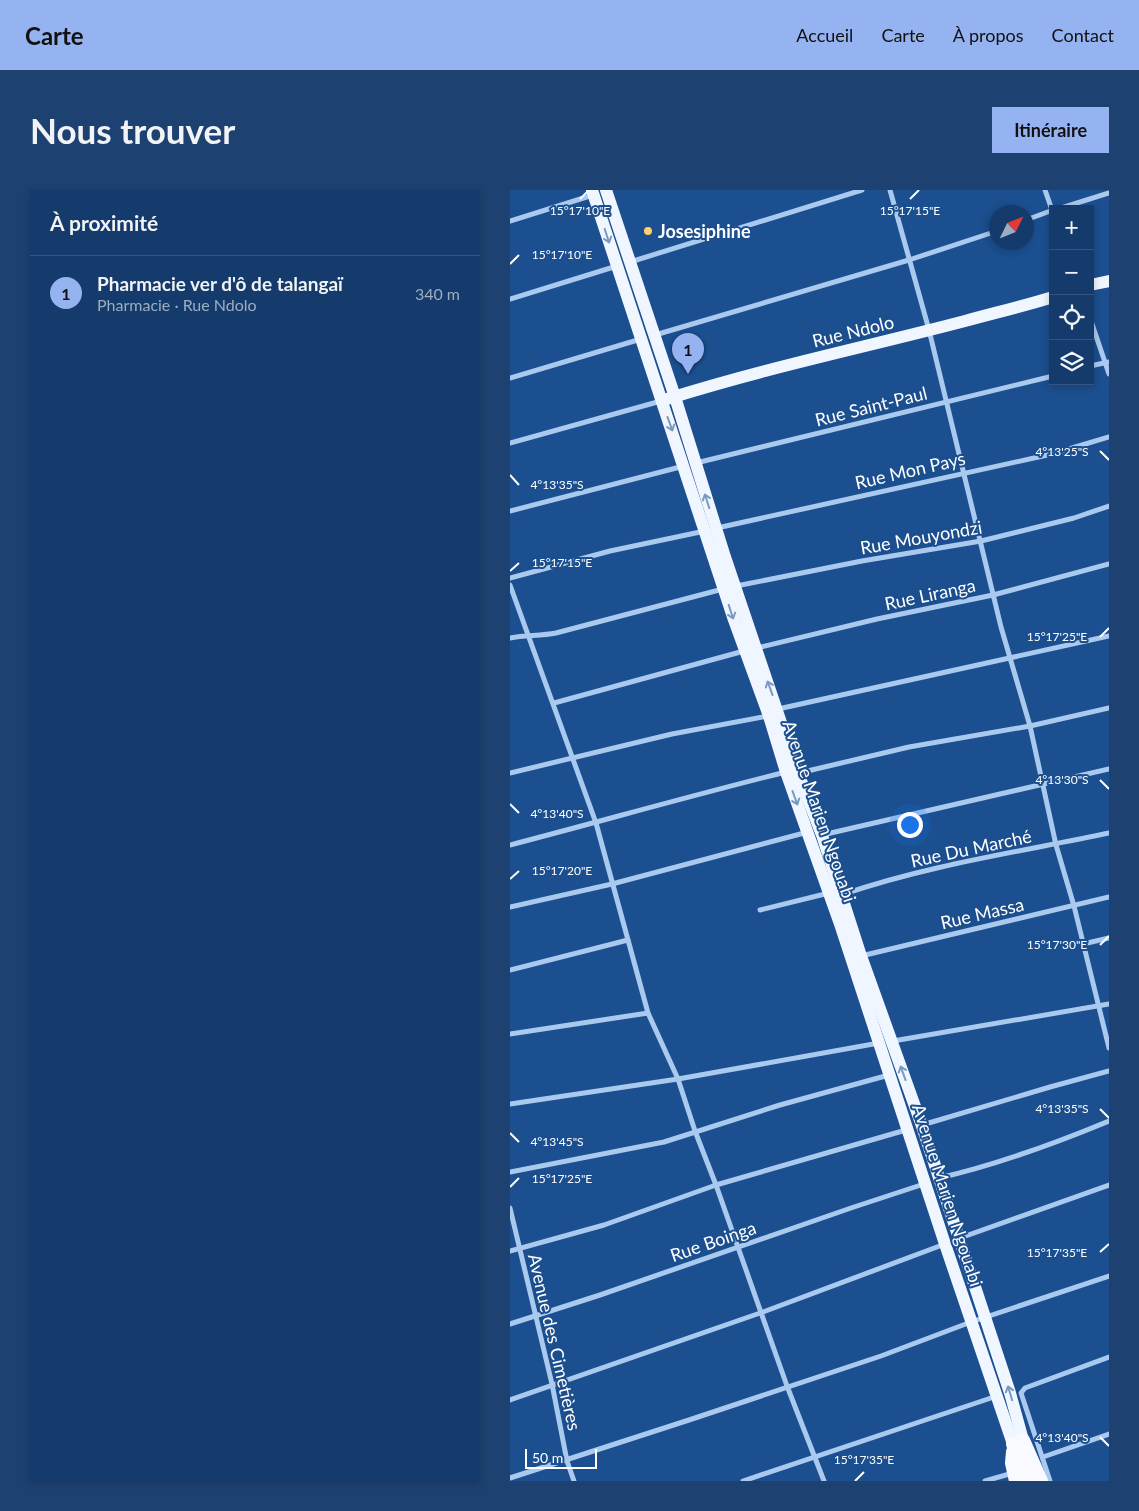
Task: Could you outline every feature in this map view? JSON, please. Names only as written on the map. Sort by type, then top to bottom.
[{"type":"highway","points":[[1015,1477],[1012,1464],[1018,1442]]},
{"type":"highway","points":[[1018,1442],[1034,1481]]},
{"type":"main road","name":"Avenue Marien Ngouabi","points":[[601,191],[623,264],[641,339],[662,401],[690,465],[729,588],[773,712],[808,832],[835,894],[885,1042],[890,1075],[971,1322],[997,1396],[1018,1442]]},
{"type":"main road","points":[[623,264],[654,335],[675,397],[690,465]]},
{"type":"main road","points":[[1094,284],[1109,281]]},
{"type":"main road","name":"Rue Ndolo","points":[[662,401],[803,361],[1049,298]]},
{"type":"main road","points":[[792,773],[822,835],[835,894],[861,956],[885,1042],[922,1126],[1010,1393],[1018,1442]]},
{"type":"street","points":[[510,299],[862,190]]},
{"type":"street","points":[[890,190],[929,330],[993,595],[1030,726],[1056,844],[1084,944],[1109,1048]]},
{"type":"street","points":[[1045,190],[1050,205]]},
{"type":"street","points":[[510,221],[601,191]]},
{"type":"street","points":[[1071,205],[1109,193]]},
{"type":"street","points":[[1034,217],[1049,212]]},
{"type":"street","points":[[654,335],[909,260],[989,233]]},
{"type":"street","points":[[1094,328],[1107,362],[1109,374]]},
{"type":"street","points":[[510,378],[641,339]]},
{"type":"street","points":[[1094,365],[1107,362]]},
{"type":"street","name":"Rue Saint-Paul","points":[[510,511],[946,401],[1049,377]]},
{"type":"street","points":[[510,442],[662,401]]},
{"type":"street","name":"Rue Mon Pays","points":[[510,578],[610,551],[1052,454],[1109,437]]},
{"type":"street","name":"Rue Mouyondzi","points":[[510,638],[528,634],[542,636],[556,633],[729,588],[862,561],[981,541],[1074,518],[1109,506]]},
{"type":"street","name":"Rue Liranga","points":[[554,703],[750,649],[877,619],[993,595],[1109,564]]},
{"type":"street","points":[[510,585],[596,823],[648,1013],[678,1079],[694,1131],[716,1185],[763,1312],[787,1386],[824,1481]]},
{"type":"street","points":[[510,772],[1109,636]]},
{"type":"street","points":[[510,846],[682,798],[909,747],[1030,726],[1109,708]]},
{"type":"street","points":[[822,835],[1109,769]]},
{"type":"street","points":[[510,907],[612,884],[808,832]]},
{"type":"street","name":"Rue Du Marché","points":[[760,910],[835,894],[947,866],[1109,833]]},
{"type":"street","name":"Rue Massa","points":[[861,956],[1109,897]]},
{"type":"street","points":[[1084,944],[1109,938]]},
{"type":"street","points":[[510,970],[628,940]]},
{"type":"street","points":[[510,1104],[678,1079],[1013,1019],[1109,1004]]},
{"type":"street","points":[[510,1034],[648,1013]]},
{"type":"street","points":[[922,1126],[1109,1071]]},
{"type":"street","points":[[510,1172],[664,1142],[789,1102],[890,1075]]},
{"type":"street","points":[[938,1178],[960,1173],[1034,1149],[1109,1121]]},
{"type":"street","points":[[510,1251],[604,1225],[716,1185],[908,1130]]},
{"type":"street","name":"Rue Boinga","points":[[510,1324],[926,1184]]},
{"type":"street","points":[[959,1238],[1109,1185]]},
{"type":"street","name":"Avenue des Cimetières","points":[[510,1208],[574,1481]]},
{"type":"street","points":[[510,1400],[763,1312],[945,1244]]},
{"type":"street","points":[[510,1478],[881,1356],[971,1322],[1109,1276]]},
{"type":"street","points":[[1050,1481],[1021,1393],[1022,1390],[1109,1357]]},
{"type":"street","points":[[744,1481],[997,1396]]},
{"type":"street","points":[[1042,1457],[1109,1434]]},
{"type":"street","points":[[985,1481],[1015,1477]]},
{"type":"place","name":"Josesiphine","points":[[648,231]]},
{"type":"place","name":"Pharmacie ver d'ô de talangaï","points":[[688,374]]}]
